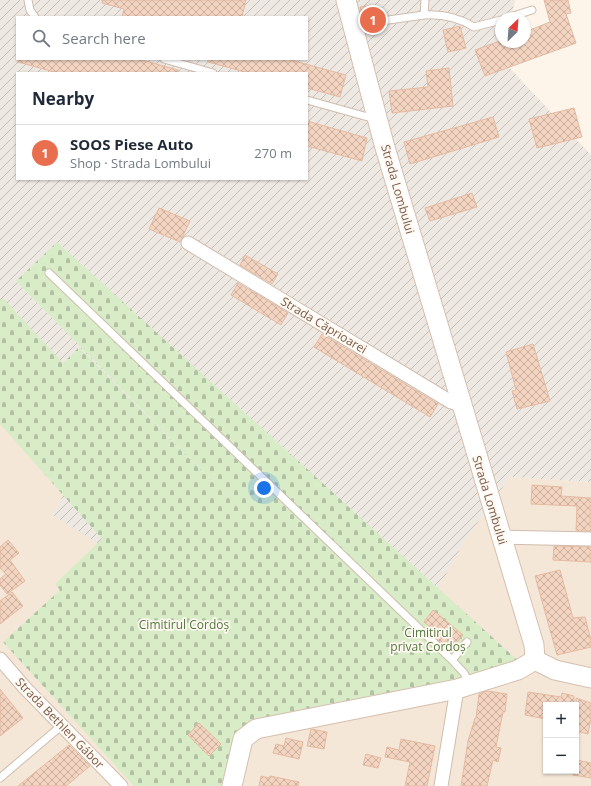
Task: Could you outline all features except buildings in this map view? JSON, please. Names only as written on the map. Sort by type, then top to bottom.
[{"type":"street","name":"Strada Lombului","points":[[346,0],[378,120],[534,645],[534,660]]},
{"type":"street","name":"Strada Căprioarei","points":[[188,243],[452,402],[462,405]]},
{"type":"street","points":[[501,537],[591,539]]},
{"type":"street","name":"Strada Bethlen Gábor","points":[[0,659],[61,726],[121,786]]},
{"type":"street","points":[[232,786],[243,739],[256,729],[463,687],[518,670],[534,660],[555,670],[591,678]]},
{"type":"street","points":[[440,786],[463,687]]},
{"type":"lane","points":[[28,0],[30,10],[33,16]]},
{"type":"lane","points":[[424,16],[425,0]]},
{"type":"lane","points":[[526,12],[532,10]]},
{"type":"lane","points":[[352,25],[424,16],[451,16],[463,20],[474,27],[495,22]]},
{"type":"lane","points":[[168,60],[210,72]]},
{"type":"lane","points":[[308,100],[378,120]]},
{"type":"lane","points":[[49,273],[452,660],[464,673],[463,687]]},
{"type":"lane","points":[[452,660],[467,642]]},
{"type":"lane","points":[[0,778],[61,726]]},
{"type":"shaded area","points":[[0,0],[515,0],[512,12],[495,12],[495,48],[502,48],[503,61],[591,155],[591,482],[510,477],[464,542],[407,645],[155,580],[53,515],[93,437],[0,401]]},
{"type":"shaded area","points":[[0,401],[93,437],[53,515],[464,542],[510,477],[591,482],[591,786],[0,786]]},
{"type":"green space","name":"Cimitirul Cordoș","points":[[57,242],[523,665],[245,726],[235,734],[222,786],[134,786],[3,642],[60,590],[55,584],[102,539],[0,424],[0,300],[3,298],[63,363],[79,347],[260,530],[16,281]]},
{"type":"place","name":"SOOS Piese Auto","points":[[373,20]]},
{"type":"park label","name":"Cimitirul privat Cordoș","points":[[428,639]]}]
